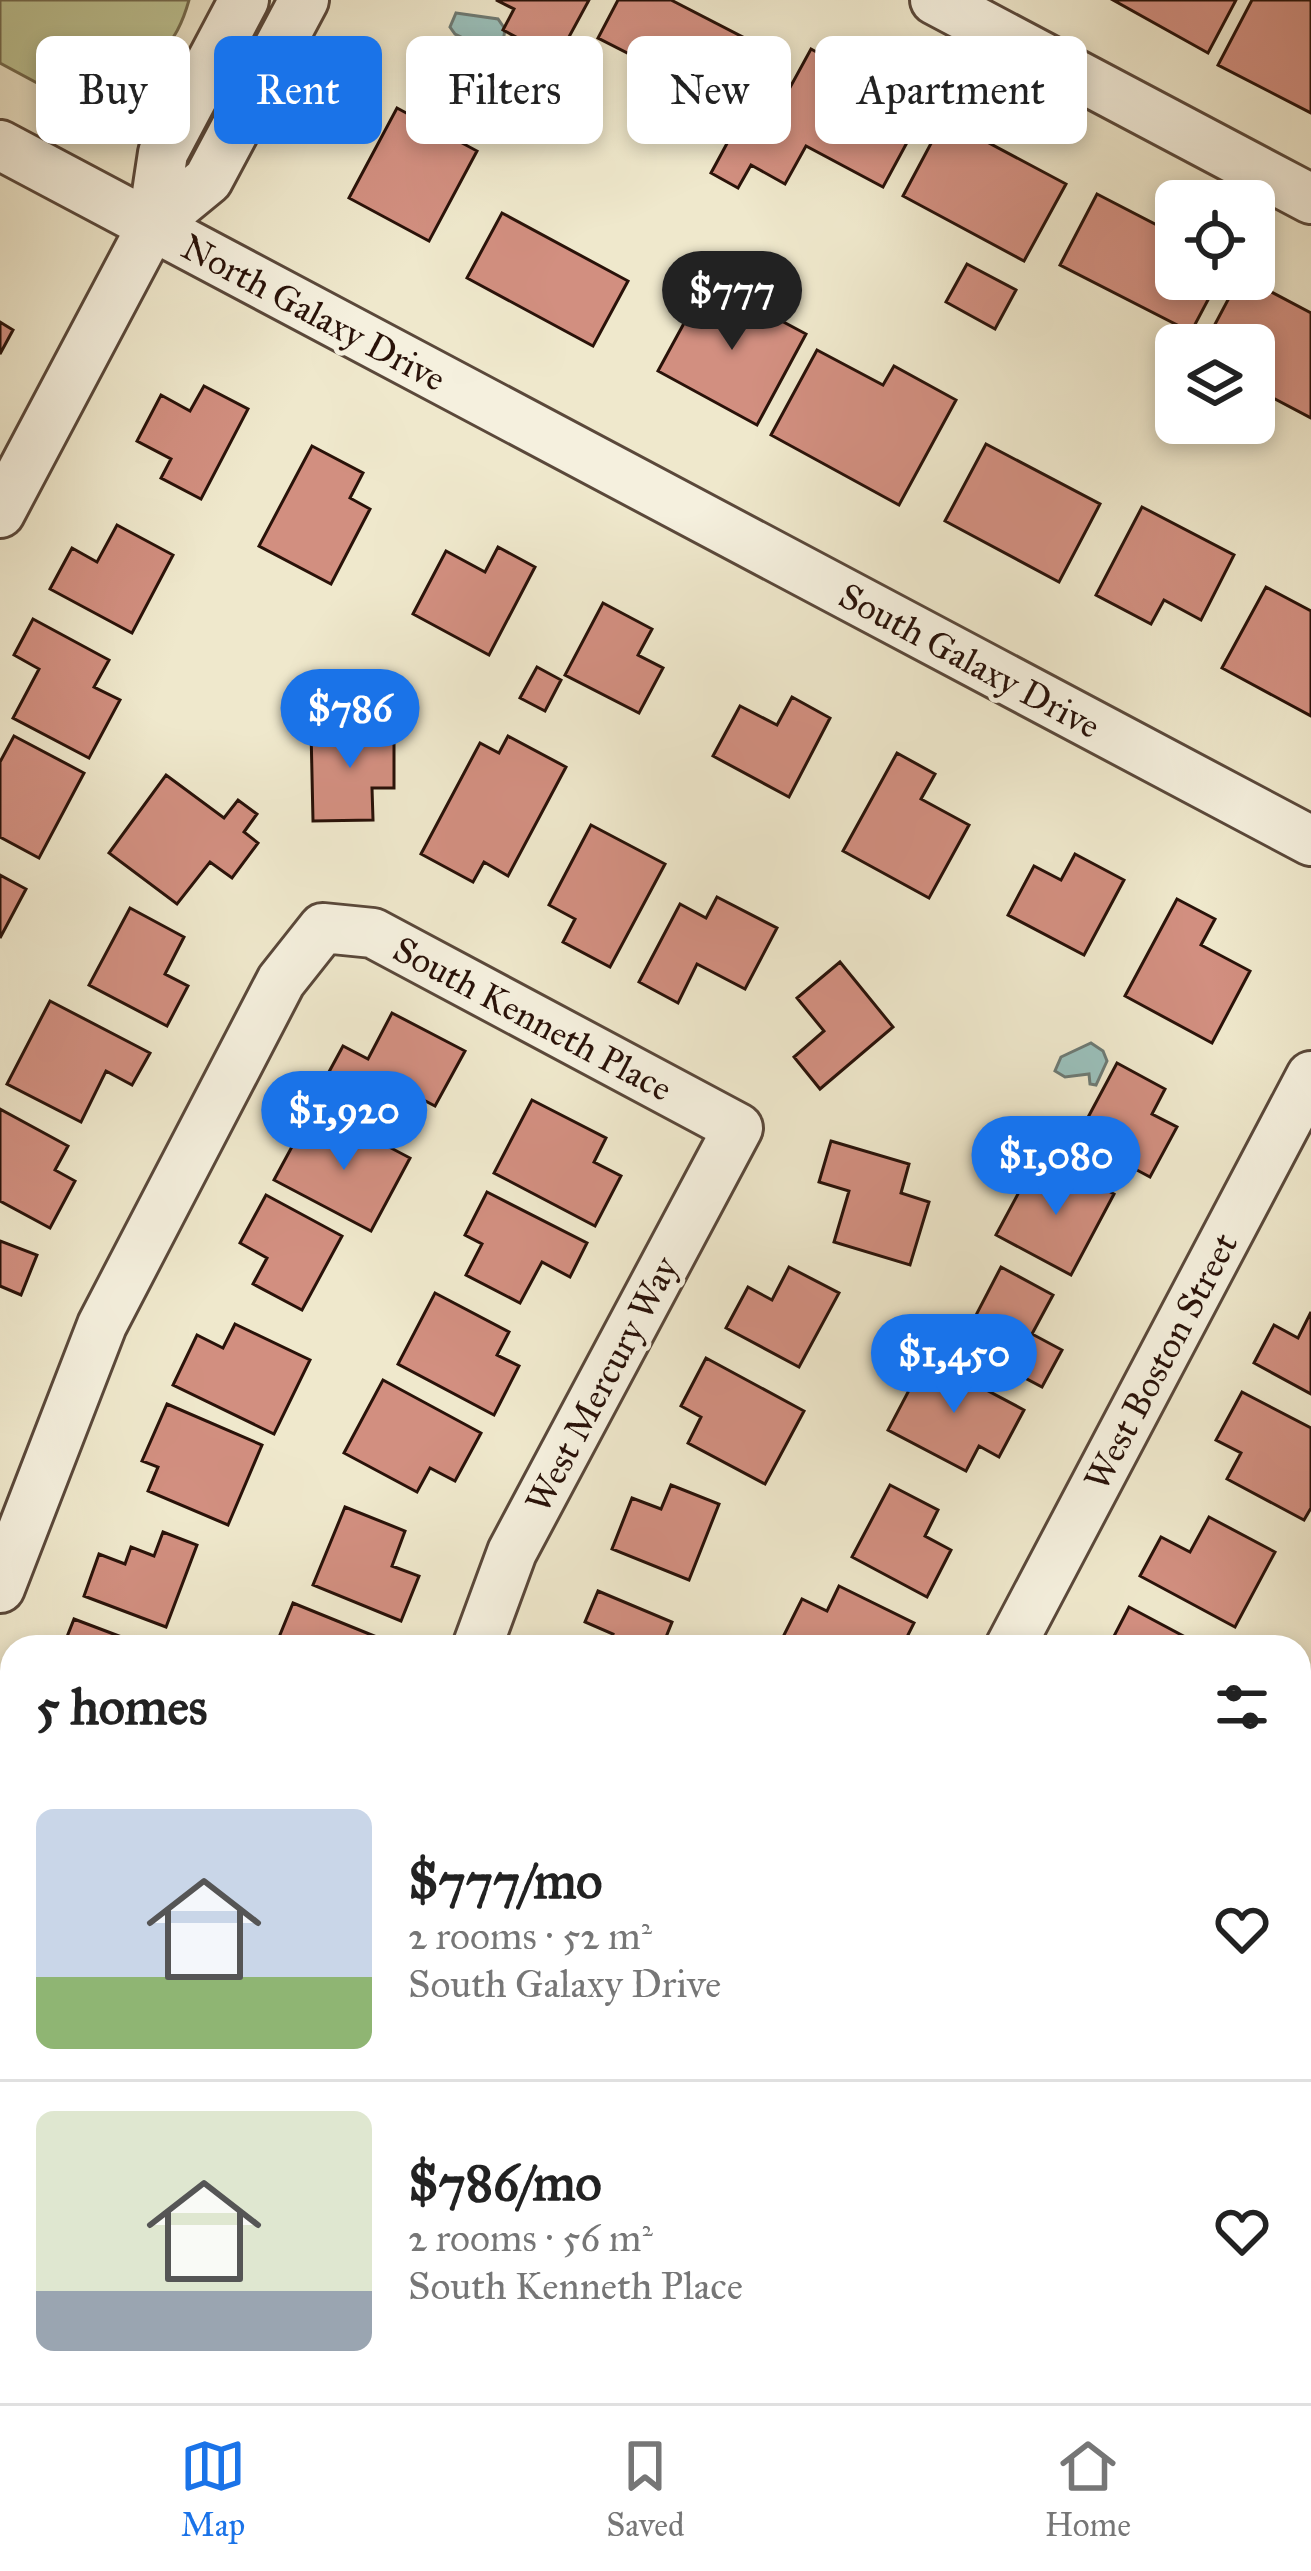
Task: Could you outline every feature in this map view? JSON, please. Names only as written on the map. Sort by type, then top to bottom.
[{"type":"street","points":[[0,514],[152,226],[163,153],[244,0]]},
{"type":"street","points":[[152,226],[208,180],[304,0]]},
{"type":"street","points":[[934,0],[1311,199]]},
{"type":"street","name":"North Galaxy Drive","points":[[0,145],[628,479]]},
{"type":"street","name":"South Galaxy Drive","points":[[628,479],[1311,841]]},
{"type":"street","name":"South Kenneth Place","points":[[0,1588],[102,1325],[281,981],[322,928],[373,933],[738,1127]]},
{"type":"street","name":"West Boston Street","points":[[1016,1635],[1311,1076]]},
{"type":"street","name":"West Mercury Way","points":[[481,1635],[512,1552],[738,1127]]},
{"type":"green space","points":[[0,0],[189,0],[174,36],[36,36],[36,82],[0,63]]},
{"type":"water","points":[[456,13],[498,19],[505,29],[504,36],[459,36],[450,27]]},
{"type":"water","points":[[1091,1043],[1103,1051],[1107,1061],[1096,1085],[1090,1084],[1089,1074],[1065,1077],[1055,1071],[1061,1057]]},
{"type":"building","points":[[496,0],[589,0],[569,36],[514,36],[503,30],[514,9]]},
{"type":"building","points":[[618,0],[671,0],[741,36],[627,36],[627,53],[599,36]]},
{"type":"building","points":[[1113,0],[1236,0],[1208,53]]},
{"type":"building","points":[[1252,0],[1311,0],[1311,113],[1218,65]]},
{"type":"building","points":[[811,49],[815,51],[815,144],[906,144],[883,187],[806,146],[785,184],[751,165],[738,188],[711,173],[727,144],[791,144],[791,86]]},
{"type":"building","points":[[397,108],[406,113],[406,144],[464,144],[477,151],[429,241],[349,198],[382,144]]},
{"type":"building","points":[[931,144],[991,144],[1066,184],[1024,261],[903,196]]},
{"type":"building","points":[[1097,194],[1155,224],[1155,300],[1208,300],[1195,324],[1175,324],[1060,265]]},
{"type":"building","points":[[502,213],[628,281],[593,346],[467,278]]},
{"type":"building","points":[[967,264],[1016,290],[995,329],[946,302]]},
{"type":"building","points":[[707,281],[806,334],[757,425],[658,371]]},
{"type":"building","points":[[1275,294],[1311,313],[1311,418],[1275,399],[1275,324],[1215,324],[1228,300],[1275,300]]},
{"type":"building","points":[[0,322],[13,330],[0,354]]},
{"type":"building","points":[[817,350],[883,385],[894,366],[956,400],[899,505],[771,435]]},
{"type":"building","points":[[204,386],[248,409],[201,499],[161,478],[171,459],[137,441],[161,395],[190,411]]},
{"type":"building","points":[[986,444],[1100,504],[1059,582],[945,521]]},
{"type":"building","points":[[312,446],[363,473],[350,498],[370,509],[331,584],[259,546]]},
{"type":"building","points":[[1142,507],[1234,555],[1201,620],[1164,600],[1151,624],[1096,595]]},
{"type":"building","points":[[117,525],[173,555],[132,633],[50,589],[72,548],[97,562]]},
{"type":"building","points":[[498,547],[535,567],[489,655],[413,614],[446,551],[485,572]]},
{"type":"building","points":[[1266,587],[1311,611],[1311,716],[1222,668]]},
{"type":"building","points":[[603,603],[652,629],[638,655],[663,668],[639,713],[565,675]]},
{"type":"building","points":[[33,619],[109,660],[94,687],[120,700],[89,758],[13,718],[39,669],[14,655]]},
{"type":"building","points":[[537,667],[561,680],[545,711],[520,698]]},
{"type":"building","points":[[792,697],[830,718],[789,797],[713,756],[740,706],[777,725]]},
{"type":"building","points":[[394,728],[394,788],[372,788],[373,820],[313,821],[311,729]]},
{"type":"building","points":[[14,736],[84,773],[39,858],[0,837],[0,762]]},
{"type":"building","points":[[508,736],[566,767],[508,876],[484,862],[473,882],[421,854],[480,743],[499,753]]},
{"type":"building","points":[[897,753],[935,774],[921,799],[969,825],[929,898],[843,851]]},
{"type":"building","points":[[166,775],[224,818],[238,800],[257,814],[244,832],[258,843],[232,878],[210,862],[177,904],[109,853]]},
{"type":"building","points":[[591,825],[665,864],[610,967],[563,942],[575,919],[549,905]]},
{"type":"building","points":[[1075,854],[1124,880],[1084,955],[1008,915],[1034,866],[1061,880]]},
{"type":"building","points":[[0,875],[26,889],[0,938]]},
{"type":"building","points":[[717,897],[777,928],[745,989],[697,964],[678,1003],[639,982],[680,904],[706,918]]},
{"type":"building","points":[[1177,899],[1215,919],[1201,945],[1250,971],[1212,1043],[1125,996]]},
{"type":"building","points":[[130,908],[184,937],[165,974],[188,986],[167,1026],[89,985]]},
{"type":"building","points":[[840,962],[893,1027],[820,1089],[794,1057],[824,1031],[797,998]]},
{"type":"building","points":[[50,1001],[150,1053],[132,1085],[106,1071],[81,1122],[7,1084]]},
{"type":"building","points":[[392,1013],[465,1051],[435,1106],[414,1095],[399,1123],[323,1083],[343,1046],[368,1059]]},
{"type":"building","points":[[1117,1063],[1165,1089],[1152,1114],[1177,1127],[1150,1177],[1077,1138]]},
{"type":"building","points":[[532,1100],[606,1138],[594,1162],[621,1176],[595,1226],[494,1173]]},
{"type":"building","points":[[0,1109],[68,1146],[55,1170],[75,1181],[50,1228],[0,1201]]},
{"type":"building","points":[[336,1119],[410,1158],[371,1231],[274,1180],[301,1130],[324,1142]]},
{"type":"building","points":[[831,1141],[909,1164],[901,1193],[929,1202],[910,1265],[834,1242],[849,1191],[819,1182]]},
{"type":"building","points":[[1060,1165],[1114,1194],[1071,1275],[996,1235],[1026,1179],[1047,1190]]},
{"type":"building","points":[[487,1192],[587,1243],[570,1277],[542,1262],[520,1303],[466,1275],[482,1244],[465,1235]]},
{"type":"building","points":[[266,1195],[342,1236],[302,1310],[253,1284],[267,1258],[240,1243]]},
{"type":"building","points":[[0,1241],[37,1255],[21,1295],[0,1286]]},
{"type":"building","points":[[789,1267],[839,1293],[799,1367],[726,1328],[748,1287],[772,1300]]},
{"type":"building","points":[[1001,1267],[1053,1295],[1032,1334],[1062,1350],[1042,1387],[961,1344]]},
{"type":"building","points":[[435,1293],[509,1332],[497,1355],[519,1366],[494,1415],[398,1364]]},
{"type":"building","points":[[1311,1312],[1311,1394],[1254,1363],[1274,1325],[1298,1338]]},
{"type":"building","points":[[235,1324],[310,1360],[274,1434],[173,1385],[197,1335],[223,1348]]},
{"type":"building","points":[[706,1358],[804,1411],[765,1484],[688,1443],[701,1417],[681,1406]]},
{"type":"building","points":[[926,1358],[1024,1410],[999,1457],[979,1446],[966,1471],[888,1430]]},
{"type":"building","points":[[383,1380],[481,1433],[455,1481],[430,1468],[417,1492],[344,1453]]},
{"type":"building","points":[[1242,1392],[1311,1428],[1311,1508],[1304,1520],[1227,1479],[1241,1453],[1216,1440]]},
{"type":"building","points":[[167,1404],[262,1445],[228,1525],[148,1491],[158,1467],[142,1461]]},
{"type":"building","points":[[671,1485],[719,1504],[689,1580],[612,1549],[632,1498],[661,1509]]},
{"type":"building","points":[[890,1485],[938,1510],[925,1536],[951,1550],[927,1597],[852,1557]]},
{"type":"building","points":[[345,1507],[405,1531],[392,1566],[419,1576],[401,1621],[313,1585]]},
{"type":"building","points":[[1209,1517],[1275,1552],[1235,1627],[1140,1576],[1161,1537],[1190,1552]]},
{"type":"building","points":[[163,1532],[197,1545],[166,1627],[84,1596],[99,1554],[125,1564],[131,1547],[154,1556]]},
{"type":"building","points":[[839,1586],[914,1623],[908,1635],[784,1635],[802,1599],[827,1611]]},
{"type":"building","points":[[598,1591],[672,1622],[667,1635],[613,1635],[585,1622]]},
{"type":"building","points":[[293,1603],[372,1635],[280,1635]]},
{"type":"building","points":[[1129,1607],[1180,1635],[1115,1635]]},
{"type":"building","points":[[74,1619],[116,1635],[68,1635]]}]
